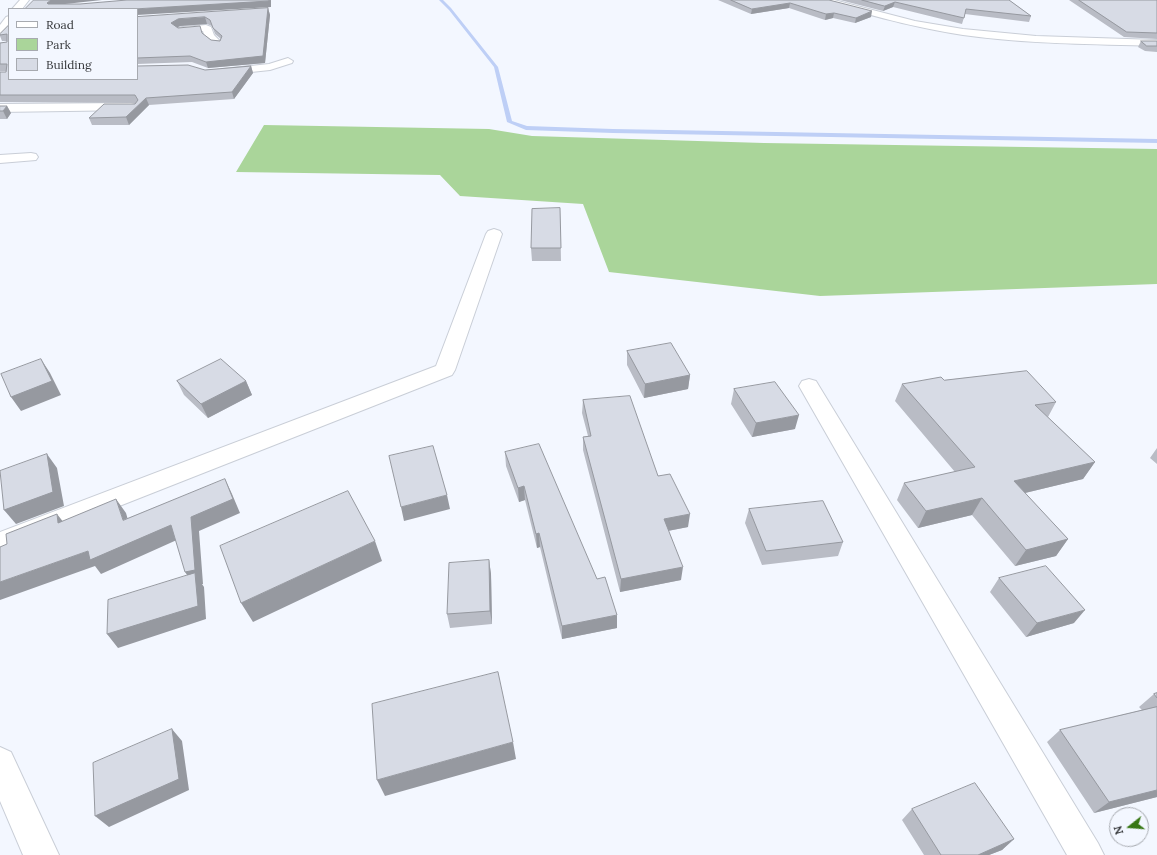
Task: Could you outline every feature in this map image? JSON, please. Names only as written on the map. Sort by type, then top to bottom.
[{"type":"street","points":[[18,8],[25,0]]},
{"type":"street","points":[[824,0],[915,24],[964,32],[1036,39],[1157,43]]},
{"type":"street","points":[[138,34],[206,28],[208,29],[209,36],[218,44]]},
{"type":"street","points":[[215,72],[270,67],[288,61]]},
{"type":"street","points":[[0,108],[134,107]]},
{"type":"street","points":[[0,160],[31,157]]},
{"type":"street","points":[[0,543],[445,370],[494,234]]},
{"type":"street","points":[[809,386],[1086,855]]},
{"type":"street","points":[[0,763],[41,855]]},
{"type":"green space","points":[[264,125],[489,129],[532,136],[764,143],[1157,149],[1157,284],[820,296],[609,272],[583,204],[460,196],[440,175],[236,172]]},
{"type":"building","points":[[34,0],[51,0],[47,3],[48,4],[80,4],[127,0],[269,0],[138,9],[26,8]]},
{"type":"building","points":[[731,0],[829,0],[872,11],[856,18],[834,13],[826,14],[790,3],[752,9]]},
{"type":"building","points":[[862,0],[1009,0],[1031,16],[966,9],[964,18],[895,2],[885,6]]},
{"type":"building","points":[[1079,0],[1157,0],[1157,33],[1127,32]]},
{"type":"building","points":[[268,8],[263,56],[206,62],[190,56],[138,58],[138,17]],"holes":[[[205,17],[210,20],[213,28],[222,36],[220,41],[211,40],[202,33],[200,26],[178,28],[171,23],[178,19]]]},
{"type":"building","points":[[8,26],[8,80],[138,80],[138,66],[188,65],[205,70],[251,66],[232,92],[146,98],[126,117],[89,118],[104,104],[135,104],[138,100],[135,95],[0,95],[0,72],[6,72],[7,64],[0,64],[0,43],[7,42],[7,34],[0,34]]},
{"type":"building","points":[[1141,41],[1157,41],[1157,46],[1147,46]]},
{"type":"building","points":[[0,106],[7,106],[3,111],[0,111]]},
{"type":"building","points":[[560,208],[561,248],[531,248],[532,209]]},
{"type":"building","points":[[671,343],[690,375],[645,384],[627,351]]},
{"type":"building","points":[[41,359],[52,381],[11,397],[1,374]]},
{"type":"building","points":[[221,359],[246,381],[201,404],[177,381]]},
{"type":"building","points":[[1027,371],[1056,402],[1035,405],[1095,462],[1014,481],[1068,539],[1026,550],[982,498],[926,511],[904,483],[975,467],[902,384],[941,377],[944,380]]},
{"type":"building","points":[[775,382],[799,415],[756,423],[734,389]]},
{"type":"building","points":[[630,396],[658,476],[670,474],[690,514],[664,519],[683,567],[621,579],[583,437],[591,436],[583,400]]},
{"type":"building","points":[[539,444],[597,579],[605,577],[617,615],[562,626],[539,533],[536,534],[524,486],[518,488],[505,452]]},
{"type":"building","points":[[433,446],[447,495],[401,507],[389,456]]},
{"type":"building","points":[[47,454],[53,492],[4,510],[0,471]]},
{"type":"building","points":[[225,479],[233,499],[191,517],[195,570],[185,572],[171,525],[90,560],[88,551],[0,582],[0,547],[7,544],[6,534],[57,514],[58,523],[116,499],[123,520]]},
{"type":"building","points":[[348,491],[375,541],[241,603],[220,546]]},
{"type":"building","points":[[823,501],[843,542],[766,551],[749,509]]},
{"type":"building","points":[[489,560],[490,611],[447,614],[449,563]]},
{"type":"building","points":[[1046,566],[1085,610],[1037,623],[999,578]]},
{"type":"building","points":[[195,573],[198,606],[107,634],[108,600]]},
{"type":"building","points":[[498,672],[513,742],[377,780],[372,704]]},
{"type":"building","points":[[1157,707],[1157,790],[1109,802],[1060,730]]},
{"type":"building","points":[[172,729],[179,779],[95,816],[93,763]]},
{"type":"building","points":[[975,783],[1014,839],[978,855],[941,855],[912,809]]},
{"type":"waterway","points":[[441,0],[450,9],[496,67],[510,122],[526,128],[613,131],[1157,141]]}]
